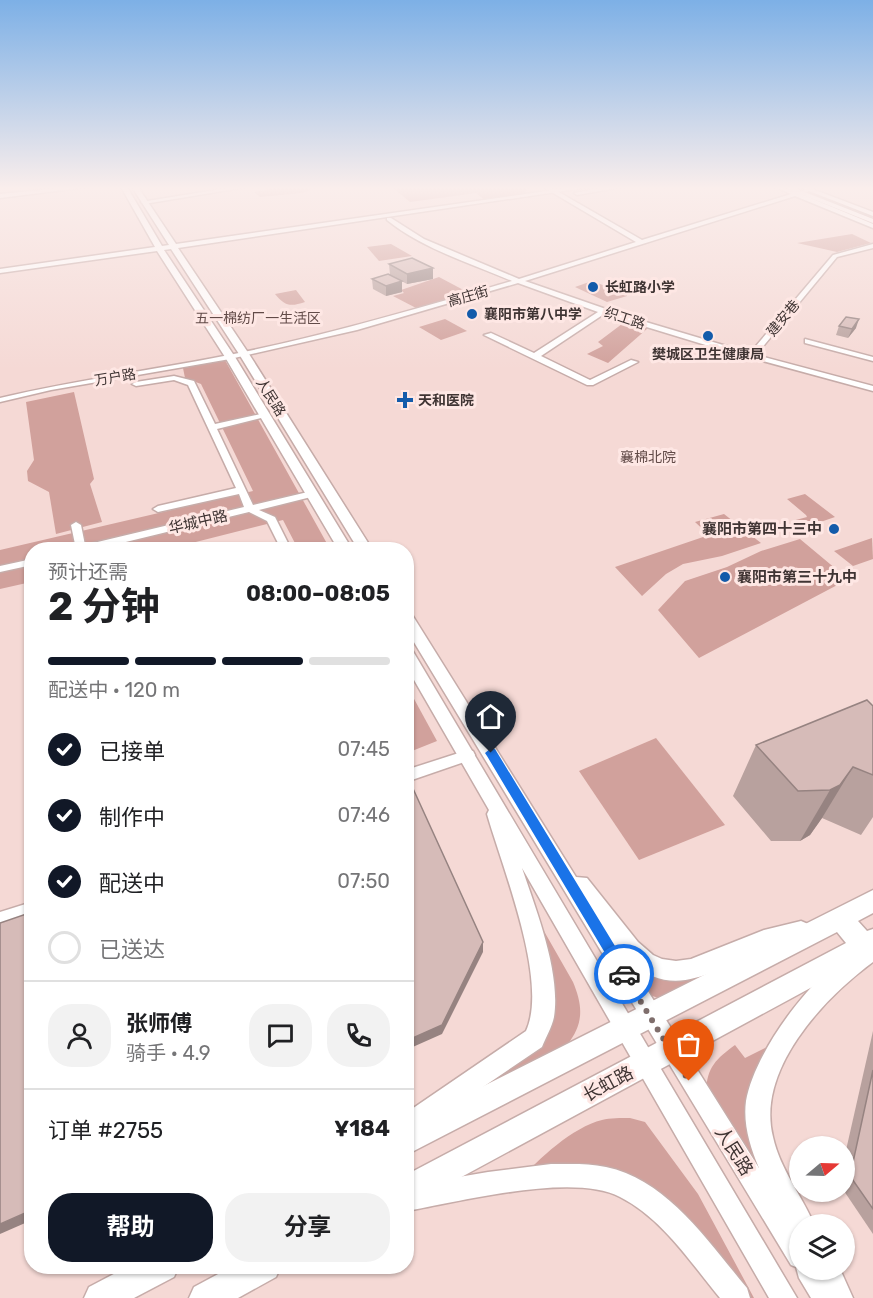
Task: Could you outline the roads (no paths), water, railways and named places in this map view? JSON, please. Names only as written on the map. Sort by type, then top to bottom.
[{"type":"highway","points":[[414,1137],[873,902]]},
{"type":"highway","points":[[834,921],[870,946]]},
{"type":"highway","name":"长虹路","points":[[414,1188],[870,946]]},
{"type":"highway","points":[[100,1298],[147,1274]]},
{"type":"highway","points":[[205,1298],[250,1274]]},
{"type":"main road","points":[[139,252],[150,248]]},
{"type":"main road","name":"人民路","points":[[159,248],[230,357],[341,542]]},
{"type":"main road","name":"人民路","points":[[173,248],[244,354],[361,542]]},
{"type":"main road","points":[[182,260],[197,248]]},
{"type":"main road","points":[[0,271],[139,252],[154,253],[166,259]]},
{"type":"main road","name":"人民路","points":[[414,629],[546,842],[670,1050],[789,1239]]},
{"type":"main road","name":"人民路","points":[[414,665],[784,1298]]},
{"type":"main road","points":[[414,1122],[534,1039],[544,1017],[544,987],[538,956],[489,791]]},
{"type":"main road","points":[[546,842],[632,950],[649,963],[664,970],[693,971],[755,942],[834,921]]},
{"type":"main road","points":[[795,1214],[772,1174],[758,1123],[758,1104],[768,1067],[784,1038],[834,980],[870,946]]},
{"type":"main road","points":[[414,1198],[566,1175],[606,1178],[626,1185],[651,1202],[680,1230],[737,1298]]},
{"type":"main road","points":[[815,1280],[826,1298]]},
{"type":"main road","points":[[831,1280],[840,1298]]},
{"type":"street","name":"织工路","points":[[439,248],[518,281],[604,311],[873,389]]},
{"type":"street","name":"高庄街","points":[[230,357],[357,328],[627,248]]},
{"type":"street","name":"建安巷","points":[[752,355],[835,256],[867,248]]},
{"type":"street","points":[[535,356],[604,311]]},
{"type":"street","points":[[488,335],[590,384],[634,362]]},
{"type":"street","points":[[808,341],[873,359]]},
{"type":"street","name":"万户路","points":[[0,400],[51,388],[230,357]]},
{"type":"street","points":[[136,384],[174,378],[191,383],[250,509],[271,519],[282,542]]},
{"type":"street","points":[[212,427],[265,416]]},
{"type":"street","points":[[158,509],[242,490]]},
{"type":"street","name":"华城中路","points":[[112,542],[312,494]]},
{"type":"street","points":[[76,525],[81,542]]},
{"type":"street","points":[[0,569],[24,564]]},
{"type":"street","points":[[414,773],[468,755]]},
{"type":"street","points":[[0,920],[24,912]]},
{"type":"place","name":"长虹路小学","points":[[593,287]]},
{"type":"place","name":"襄阳市第八中学","points":[[472,314]]},
{"type":"place","name":"樊城区卫生健康局","points":[[708,336]]},
{"type":"place","name":"天和医院","points":[[405,400]]},
{"type":"place","name":"襄阳市第四十三中","points":[[834,529]]},
{"type":"place","name":"襄阳市第三十九中","points":[[725,577]]},
{"type":"district","name":"五一棉纺厂一生活区","points":[[258,318]]},
{"type":"district","name":"襄棉北院","points":[[648,457]]}]
